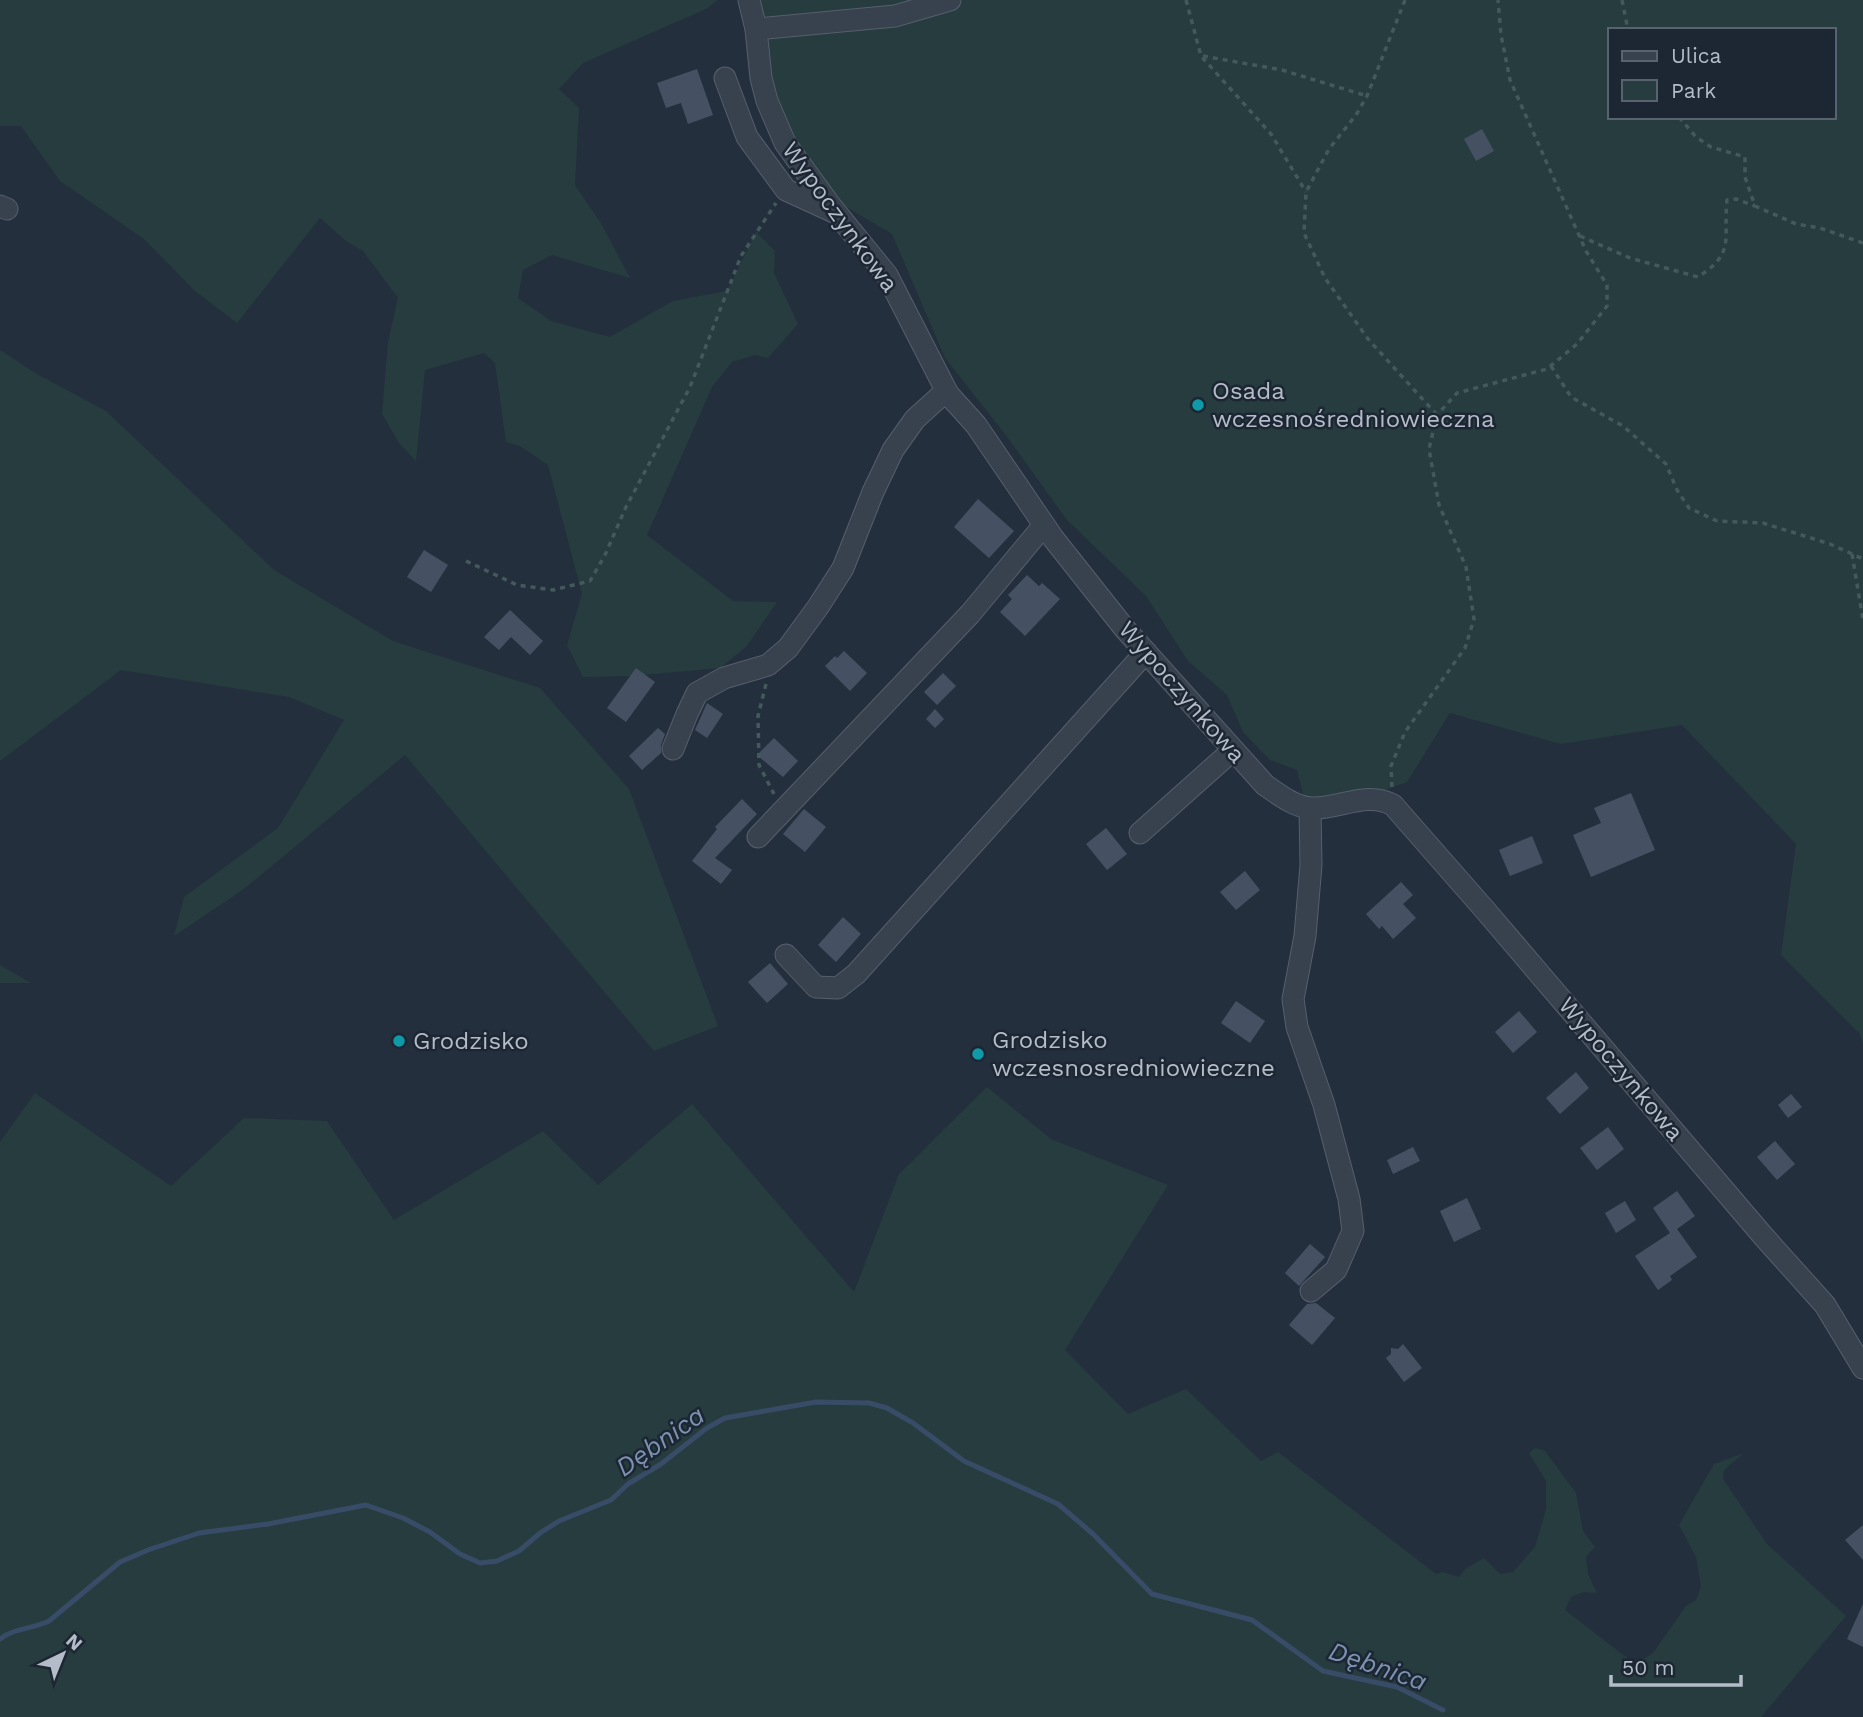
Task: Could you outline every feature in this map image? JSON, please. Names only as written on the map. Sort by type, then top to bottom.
[{"type":"street","name":"Wypoczynkowa","points":[[749,0],[766,101],[785,143],[836,213],[887,275],[946,391],[976,425],[1045,525],[1125,629],[1265,785],[1291,802],[1310,808]]},
{"type":"street","points":[[756,29],[895,16],[950,0]]},
{"type":"street","points":[[725,78],[747,136],[786,190],[836,213]]},
{"type":"street","points":[[673,749],[697,693],[724,678],[768,665],[788,648],[843,568],[893,450],[915,419],[946,391]]},
{"type":"street","points":[[758,837],[970,614],[1045,525]]},
{"type":"street","points":[[786,955],[816,987],[838,988],[856,974],[1146,652]]},
{"type":"street","points":[[1140,832],[1233,750]]},
{"type":"street","points":[[1311,1291],[1336,1270],[1353,1231],[1349,1199],[1324,1105],[1297,1027],[1293,999],[1305,936],[1311,864],[1310,808],[1368,799],[1383,800],[1393,805]]},
{"type":"street","name":"Wypoczynkowa","points":[[1393,805],[1825,1305],[1863,1367]]},
{"type":"path","points":[[1186,0],[1201,56],[1270,134],[1306,192]]},
{"type":"path","points":[[1405,0],[1367,96],[1356,115],[1329,149],[1306,192],[1304,233],[1325,278],[1367,338],[1437,415]]},
{"type":"path","points":[[1393,805],[1391,766],[1405,732],[1465,648],[1474,619],[1466,567],[1439,505],[1429,449],[1437,415],[1457,393],[1547,369],[1577,344],[1607,306],[1607,285],[1586,251],[1510,80],[1501,36],[1498,0]]},
{"type":"path","points":[[1622,0],[1628,28]]},
{"type":"path","points":[[1201,56],[1282,70],[1367,96]]},
{"type":"path","points":[[1681,119],[1696,137],[1711,147],[1745,157],[1745,177],[1755,206]]},
{"type":"path","points":[[466,561],[517,585],[553,590],[590,580],[690,387],[741,256],[786,190]]},
{"type":"path","points":[[1580,236],[1630,258],[1698,277],[1715,265],[1726,252],[1724,226],[1727,200],[1736,198],[1796,223],[1821,228],[1863,243]]},
{"type":"path","points":[[1551,366],[1571,397],[1623,426],[1666,464],[1677,490],[1689,508],[1717,521],[1763,523],[1830,544],[1863,558]]},
{"type":"path","points":[[1852,554],[1863,620]]},
{"type":"path","points":[[775,659],[762,693],[758,716],[759,765],[786,809]]},
{"type":"green space","points":[[0,0],[718,0],[706,9],[583,63],[559,89],[579,108],[575,185],[602,225],[630,278],[552,255],[523,270],[518,298],[551,321],[610,337],[673,301],[727,291],[756,232],[775,251],[774,273],[798,324],[768,358],[755,355],[732,362],[712,387],[647,535],[733,601],[777,602],[746,647],[720,668],[631,676],[583,677],[567,645],[582,594],[548,465],[520,446],[506,442],[495,363],[484,353],[425,370],[416,461],[399,443],[382,414],[388,342],[398,298],[363,251],[346,241],[320,218],[237,323],[195,291],[144,239],[60,181],[21,126],[0,126]]},
{"type":"green space","points":[[739,0],[951,0],[749,25]]},
{"type":"green space","points":[[963,0],[1863,0],[1863,1044],[1860,1034],[1781,955],[1796,844],[1682,725],[1561,744],[1450,713],[1407,782],[1363,798],[1304,798],[1297,770],[1270,760],[1243,732],[1227,695],[1188,661],[1146,596],[1067,520],[1005,434],[945,358],[892,234],[833,199],[808,165],[774,102],[766,38],[902,18]]},
{"type":"green space","points":[[0,350],[37,374],[106,411],[274,570],[393,641],[540,688],[629,789],[718,1026],[654,1051],[405,755],[244,889],[174,936],[184,897],[278,828],[344,720],[289,697],[121,670],[0,761]]},
{"type":"green space","points":[[0,965],[31,983],[0,983]]},
{"type":"green space","points":[[987,1087],[1051,1139],[1168,1185],[1065,1350],[1128,1414],[1186,1389],[1261,1461],[1278,1452],[1436,1574],[1443,1572],[1459,1577],[1465,1569],[1484,1558],[1500,1574],[1513,1572],[1535,1547],[1546,1509],[1546,1481],[1529,1453],[1535,1448],[1545,1451],[1576,1493],[1583,1531],[1595,1547],[1586,1557],[1588,1574],[1597,1593],[1584,1592],[1571,1597],[1565,1610],[1635,1664],[1653,1653],[1686,1606],[1696,1600],[1701,1587],[1696,1557],[1679,1525],[1714,1464],[1744,1453],[1724,1470],[1723,1479],[1767,1544],[1846,1616],[1761,1717],[0,1717],[0,1142],[35,1093],[171,1186],[244,1118],[327,1121],[394,1220],[543,1131],[598,1185],[692,1104],[854,1292],[899,1174]]},
{"type":"building","points":[[697,69],[713,115],[688,124],[681,103],[666,108],[657,83]]},
{"type":"building","points":[[1482,129],[1494,151],[1476,161],[1464,139]]},
{"type":"building","points":[[978,499],[1014,531],[989,558],[954,527]]},
{"type":"building","points":[[424,550],[448,565],[431,592],[407,577]]},
{"type":"building","points":[[1027,575],[1039,586],[1042,583],[1060,599],[1025,636],[1000,612],[1012,599],[1008,595]]},
{"type":"building","points":[[510,610],[543,641],[530,655],[511,637],[499,650],[484,637]]},
{"type":"building","points":[[844,651],[867,673],[850,691],[825,666]]},
{"type":"building","points":[[636,668],[655,682],[626,722],[607,708]]},
{"type":"building","points":[[943,673],[956,686],[937,705],[924,692]]},
{"type":"building","points":[[707,703],[723,714],[707,738],[695,730]]},
{"type":"building","points":[[935,709],[944,719],[935,728],[926,719]]},
{"type":"building","points":[[658,728],[665,734],[661,753],[642,770],[629,756]]},
{"type":"building","points":[[774,738],[798,761],[783,777],[757,755]]},
{"type":"building","points":[[1631,793],[1655,850],[1591,877],[1573,835],[1601,823],[1594,808]]},
{"type":"building","points":[[742,799],[757,814],[715,858],[732,870],[721,884],[692,861],[717,829],[715,827]]},
{"type":"building","points":[[804,809],[826,827],[805,852],[783,834]]},
{"type":"building","points":[[1106,828],[1127,854],[1107,870],[1086,844]]},
{"type":"building","points":[[1532,836],[1543,863],[1510,876],[1499,850]]},
{"type":"building","points":[[1245,871],[1260,890],[1236,910],[1220,892]]},
{"type":"building","points":[[1401,882],[1413,895],[1403,904],[1416,918],[1393,939],[1382,926],[1379,929],[1366,914]]},
{"type":"building","points":[[843,917],[861,934],[836,962],[818,945]]},
{"type":"building","points":[[770,963],[788,984],[767,1003],[748,982]]},
{"type":"building","points":[[1236,1001],[1265,1021],[1250,1043],[1221,1023]]},
{"type":"building","points":[[1519,1011],[1537,1032],[1513,1053],[1495,1032]]},
{"type":"building","points":[[1576,1072],[1589,1088],[1560,1114],[1546,1098]]},
{"type":"building","points":[[1791,1094],[1802,1107],[1788,1118],[1778,1105]]},
{"type":"building","points":[[1608,1127],[1624,1149],[1597,1170],[1580,1148]]},
{"type":"building","points":[[1775,1141],[1795,1164],[1777,1180],[1757,1157]]},
{"type":"building","points":[[1413,1147],[1420,1161],[1393,1174],[1387,1160]]},
{"type":"building","points":[[1677,1191],[1695,1216],[1677,1229],[1697,1257],[1670,1276],[1672,1280],[1658,1290],[1635,1256],[1670,1233],[1653,1208]]},
{"type":"building","points":[[1467,1198],[1481,1229],[1454,1242],[1440,1211]]},
{"type":"building","points":[[1625,1201],[1636,1220],[1616,1233],[1605,1213]]},
{"type":"building","points":[[1310,1244],[1325,1257],[1299,1286],[1285,1273]]},
{"type":"building","points":[[1316,1303],[1335,1318],[1312,1345],[1289,1325],[1307,1304]]},
{"type":"building","points":[[1403,1344],[1422,1368],[1404,1382],[1386,1358],[1391,1354],[1391,1348],[1398,1349]]},
{"type":"building","points":[[1863,1525],[1863,1560],[1845,1540]]},
{"type":"building","points":[[1863,1604],[1863,1647],[1847,1639]]},
{"type":"waterway","name":"Dębnica","points":[[0,1639],[49,1621],[120,1562],[148,1550],[199,1533],[268,1524],[366,1505],[403,1518],[430,1532],[460,1554],[480,1563],[497,1561],[519,1551],[559,1521],[611,1500],[628,1484],[725,1418],[816,1402],[869,1403],[887,1408],[913,1423],[964,1461],[1058,1504],[1093,1534],[1152,1594],[1252,1620],[1323,1671],[1397,1687],[1443,1710]]},
{"type":"place","name":"Osada wczesnośredniowieczna","points":[[1198,405]]},
{"type":"place","name":"Grodzisko","points":[[399,1041]]},
{"type":"place","name":"Grodzisko wczesnosredniowieczne","points":[[978,1054]]}]
